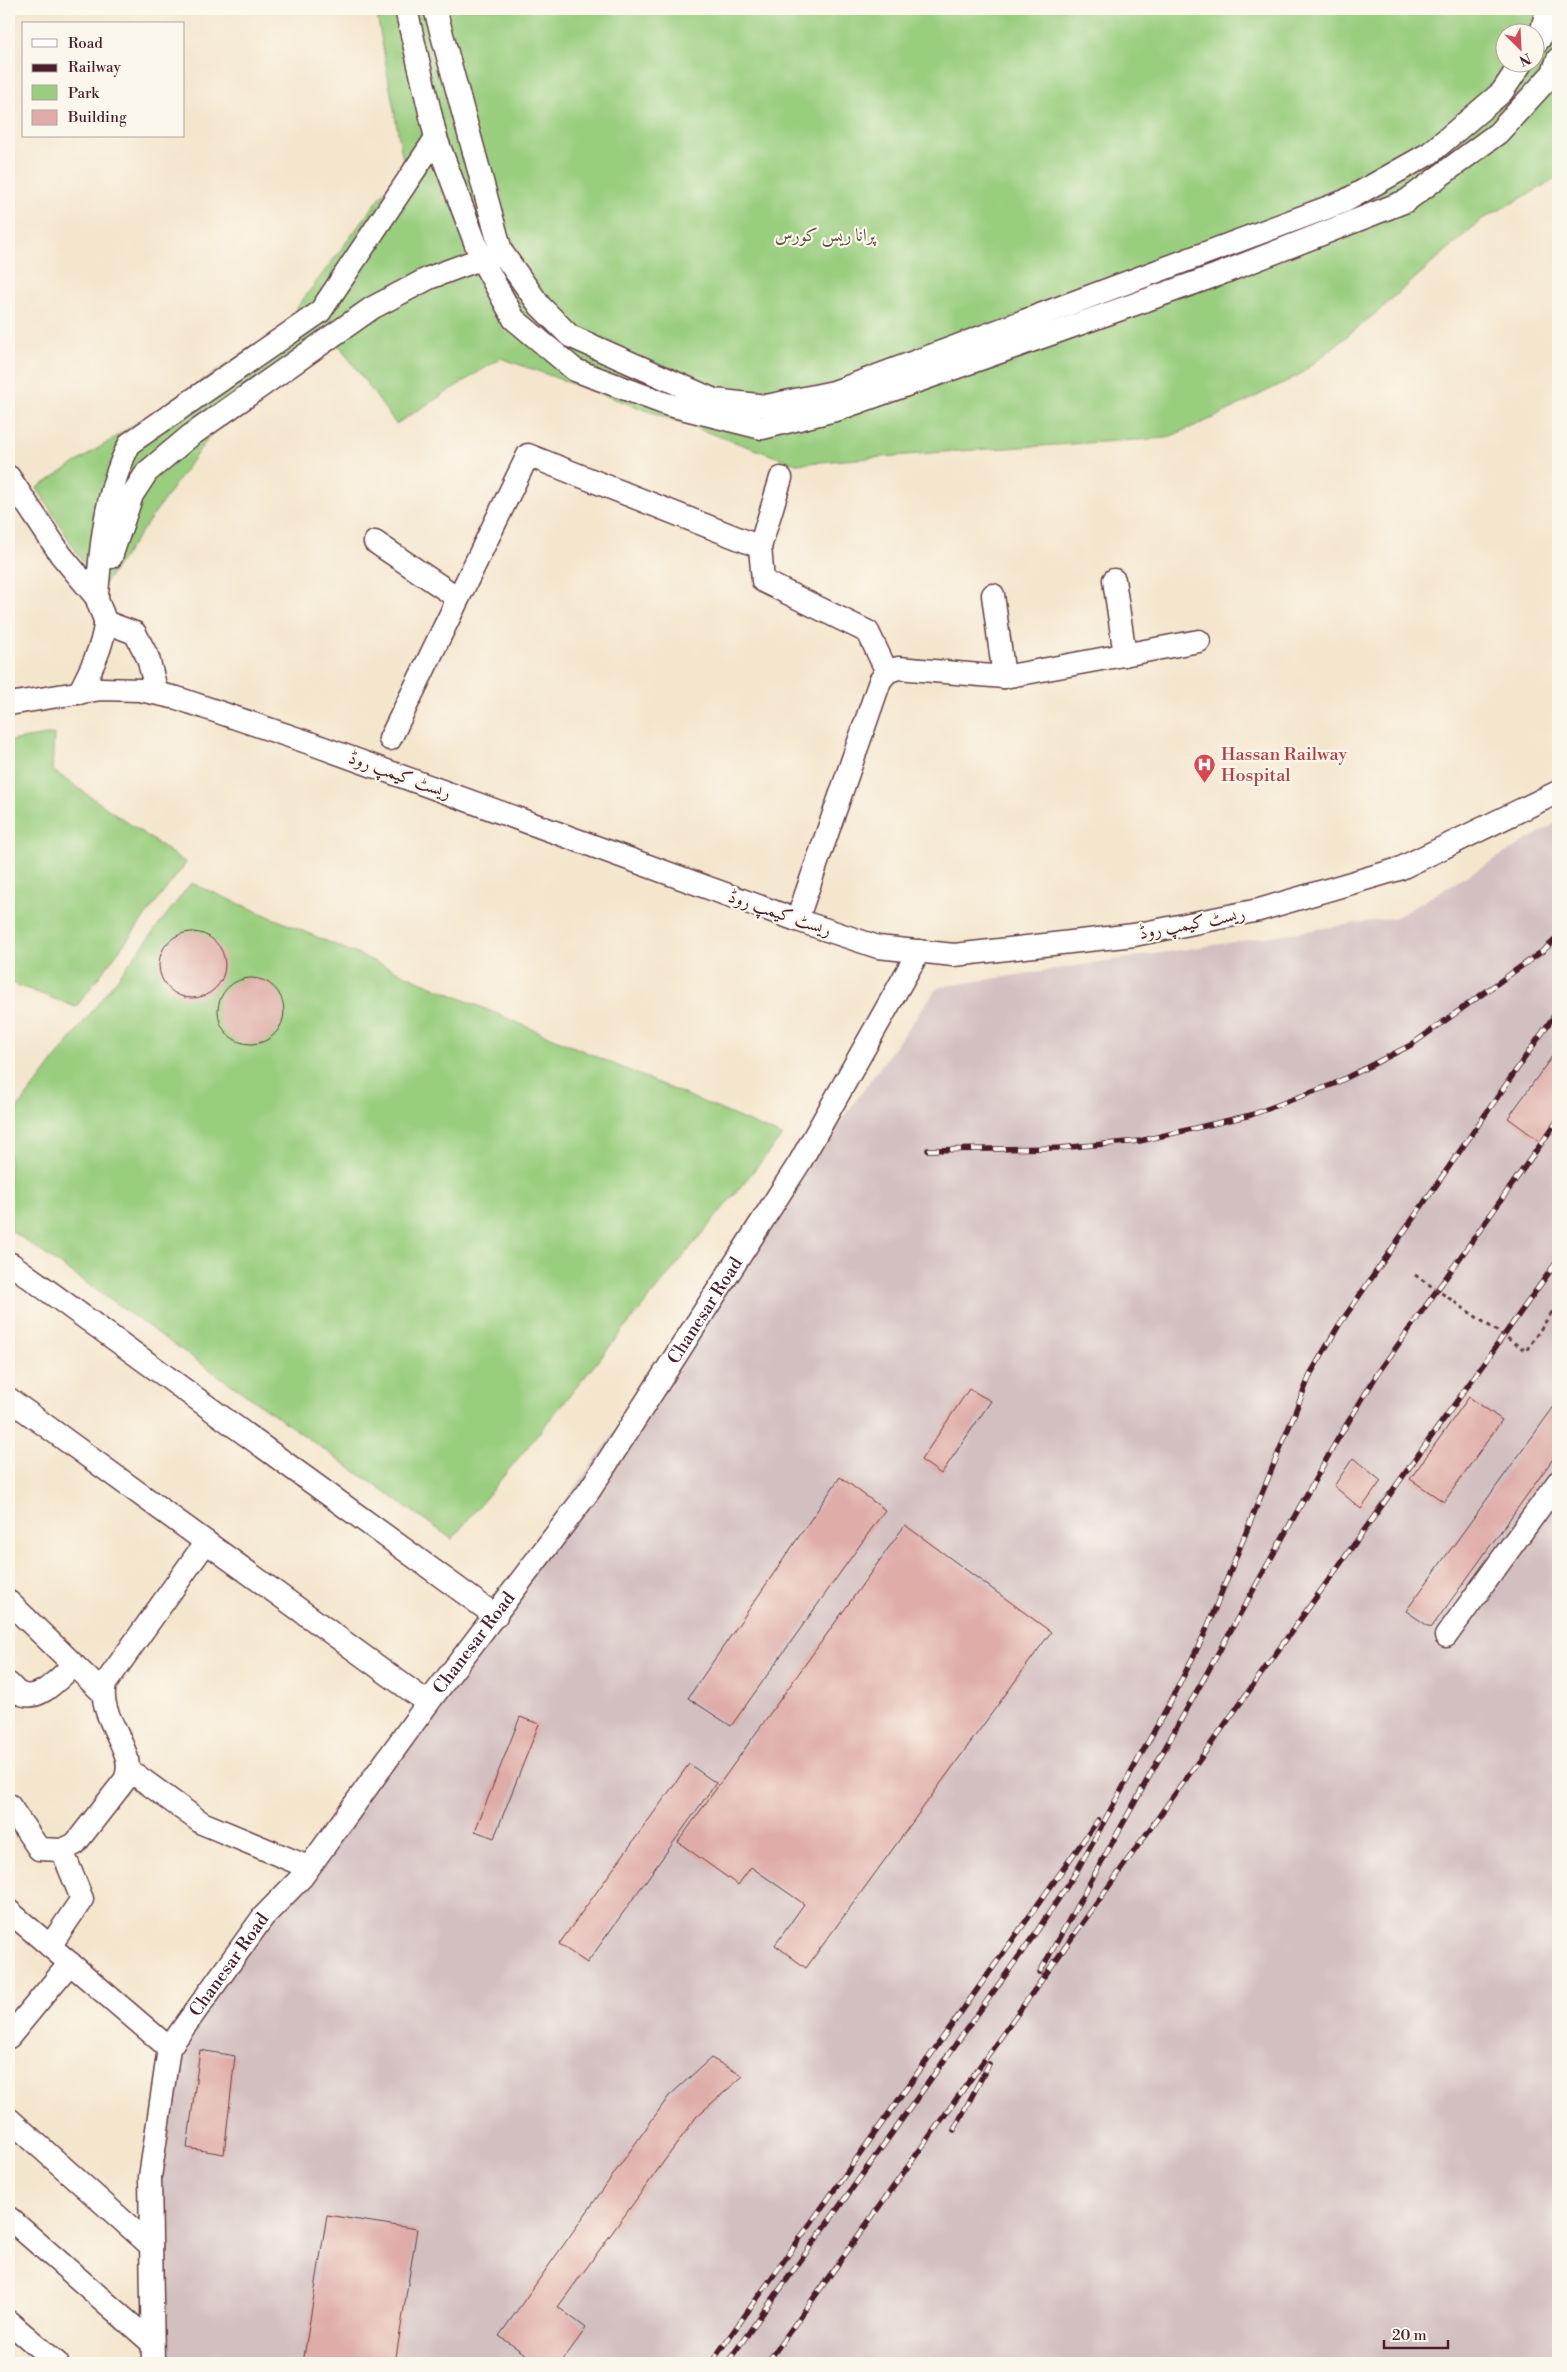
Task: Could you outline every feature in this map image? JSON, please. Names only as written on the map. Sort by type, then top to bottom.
[{"type":"street","points":[[406,9],[436,138],[491,255],[514,319],[575,370],[666,404],[762,428],[839,409],[1217,275],[1406,201],[1498,133],[1553,73],[1558,59]]},
{"type":"street","points":[[435,9],[491,255],[570,336],[714,400],[766,406],[834,392],[1345,201],[1430,153],[1502,92],[1515,72]]},
{"type":"street","points":[[1544,22],[1547,9]]},
{"type":"street","points":[[97,598],[107,506],[119,464],[130,443],[320,312],[436,138]]},
{"type":"street","points":[[97,598],[132,495],[147,472],[190,436],[372,308],[429,278],[491,255]]},
{"type":"street","points":[[390,739],[528,455],[760,547]]},
{"type":"street","points":[[9,477],[61,555],[97,598],[105,622],[98,654],[79,692]]},
{"type":"street","points":[[782,478],[760,547],[763,581],[868,632],[887,672]]},
{"type":"street","points":[[375,542],[458,598]]},
{"type":"street","points":[[1114,580],[1125,654]]},
{"type":"street","points":[[993,595],[1004,677]]},
{"type":"street","points":[[105,622],[135,633],[148,658],[156,694]]},
{"type":"street","points":[[797,920],[880,681],[887,672],[898,668],[1004,677],[1199,641]]},
{"type":"street","name":"ریسٹ کیمپ روڈ","points":[[9,704],[101,690],[130,690],[177,698],[307,742],[797,920],[878,947],[954,955],[1134,935],[1259,910],[1398,869],[1558,792]]},
{"type":"street","name":"Chanesar Road","points":[[153,2353],[150,2177],[169,2048],[263,1917],[302,1877],[428,1703],[496,1616],[589,1491],[800,1162],[919,951]]},
{"type":"street","points":[[9,1268],[11,1264],[496,1616]]},
{"type":"street","points":[[9,1399],[428,1703]]},
{"type":"street","points":[[1446,1636],[1558,1482]]},
{"type":"street","points":[[9,1805],[39,1849],[62,1850],[75,1844],[84,1835],[125,1780],[129,1770],[127,1759],[103,1705],[105,1684],[206,1542]]},
{"type":"street","points":[[9,1602],[103,1693]]},
{"type":"street","points":[[9,1684],[20,1694],[33,1696],[43,1691],[74,1665]]},
{"type":"street","points":[[129,1770],[202,1823],[308,1867]]},
{"type":"street","points":[[50,1946],[82,1899],[62,1850]]},
{"type":"street","points":[[11,1918],[50,1946],[169,2048]]},
{"type":"street","points":[[9,2038],[70,1963]]},
{"type":"street","points":[[9,2119],[151,2246]]},
{"type":"street","points":[[9,2218],[153,2353]]},
{"type":"street","points":[[9,2322],[58,2363]]},
{"type":"path","points":[[1415,1275],[1526,1351],[1558,1303]]},
{"type":"shaded area","points":[[1558,822],[1558,2363],[153,2363],[150,2177],[169,2048],[938,987],[1397,917]]},
{"type":"green space","name":"پرانا ریس کورس","points":[[376,9],[1558,9],[1558,178],[1481,220],[1377,312],[1299,375],[1213,418],[1166,438],[943,452],[796,464],[501,358],[396,424],[339,345],[213,431],[100,590],[37,488],[280,330],[404,166]]},
{"type":"green space","points":[[54,734],[52,770],[186,863],[76,1007],[9,982],[9,741]]},
{"type":"green space","points":[[191,883],[782,1136],[452,1539],[9,1229],[9,1119]]},
{"type":"building","points":[[186,932],[198,932],[216,941],[223,952],[225,965],[223,978],[216,989],[205,996],[186,998],[173,993],[164,984],[159,971],[159,959],[164,946],[173,937]]},
{"type":"building","points":[[244,978],[258,978],[270,983],[279,992],[284,1004],[282,1024],[275,1035],[258,1044],[244,1044],[232,1039],[223,1030],[218,1018],[218,1004],[223,992],[232,983]]},
{"type":"building","points":[[1558,1048],[1558,1120],[1542,1143],[1508,1118]]},
{"type":"building","points":[[969,1389],[991,1401],[941,1474],[921,1460]]},
{"type":"building","points":[[1469,1397],[1502,1420],[1444,1502],[1410,1479]]},
{"type":"building","points":[[1558,1401],[1558,1452],[1431,1628],[1406,1611]]},
{"type":"building","points":[[1353,1458],[1381,1481],[1361,1509],[1334,1486]]},
{"type":"building","points":[[840,1477],[885,1510],[731,1726],[688,1698]]},
{"type":"building","points":[[905,1525],[1051,1632],[806,1968],[775,1945],[804,1904],[751,1867],[738,1885],[678,1842]]},
{"type":"building","points":[[520,1717],[539,1724],[494,1838],[475,1831]]},
{"type":"building","points":[[689,1764],[716,1783],[587,1963],[559,1944]]},
{"type":"building","points":[[200,2050],[235,2056],[224,2154],[187,2148]]},
{"type":"building","points":[[711,2058],[743,2076],[697,2116],[558,2307],[586,2328],[561,2363],[538,2363],[499,2336],[669,2096]]},
{"type":"building","points":[[327,2215],[417,2229],[395,2363],[303,2363]]},
{"type":"railway","points":[[928,1150],[1059,1148],[1140,1141],[1251,1115],[1334,1084],[1411,1045],[1544,950],[1558,937]]},
{"type":"railway","points":[[727,2363],[1037,1931],[1075,1874],[1173,1697],[1205,1633],[1311,1373],[1339,1325],[1558,1010]]},
{"type":"railway","points":[[1040,1972],[1336,1442],[1378,1373],[1558,1120]]},
{"type":"railway","points":[[767,2363],[1558,1260]]},
{"type":"railway","points":[[711,2363],[1098,1820]]},
{"type":"railway","points":[[954,2130],[989,2064]]},
{"type":"place","name":"Hassan Railway Hospital","points":[[1205,783]]}]
